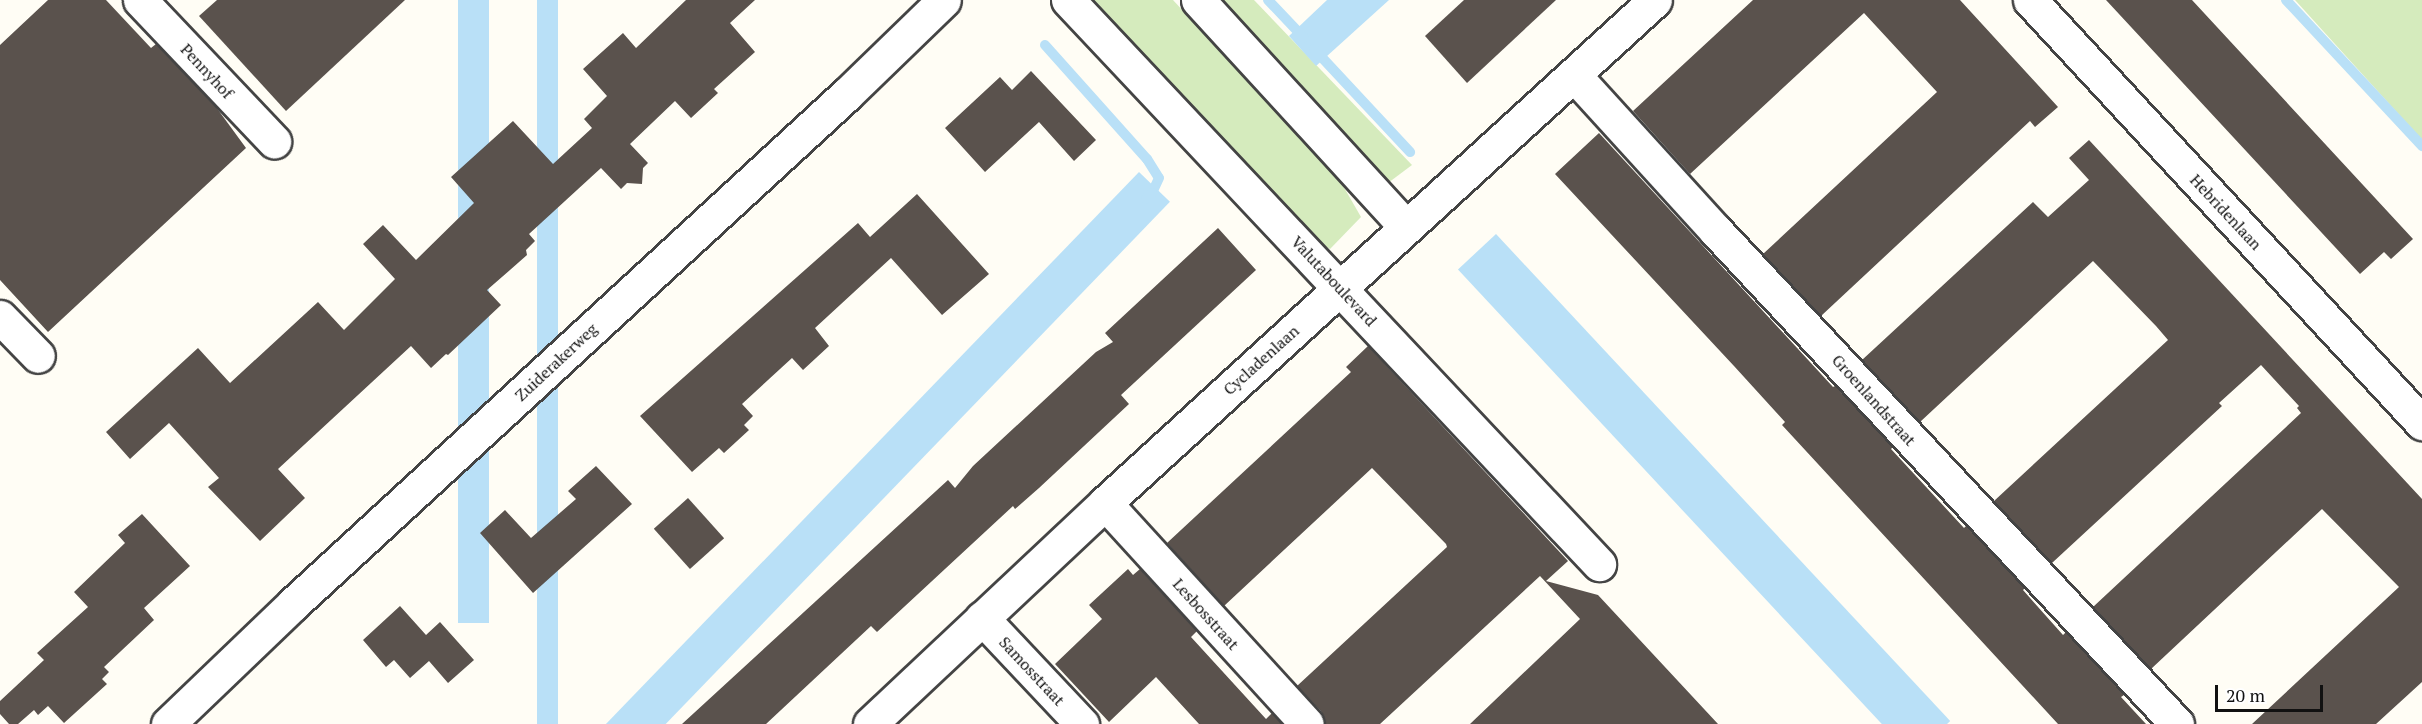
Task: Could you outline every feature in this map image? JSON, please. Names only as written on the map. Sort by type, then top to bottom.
[{"type":"street","name":"Pennyhof","points":[[140,0],[274,141]]},
{"type":"street","name":"Zuiderakerweg","points":[[168,724],[301,596],[846,95],[944,0]]},
{"type":"street","name":"Valutaboulevard","points":[[1068,0],[1599,564]]},
{"type":"street","points":[[1198,0],[1411,222]]},
{"type":"street","name":"Cycladenlaan","points":[[870,724],[1105,503],[1655,0]]},
{"type":"street","name":"Hebridenlaan","points":[[2030,0],[2422,423]]},
{"type":"street","name":"Groenlandstraat","points":[[1574,75],[1716,231],[2177,724]]},
{"type":"street","points":[[0,317],[38,356]]},
{"type":"street","name":"Lesbosstraat","points":[[1105,503],[1306,724]]},
{"type":"street","name":"Samosstraat","points":[[982,618],[1082,724]]},
{"type":"green space","points":[[1094,0],[1173,0],[1342,184],[1361,217],[1330,249],[1316,241]]},
{"type":"green space","points":[[1220,0],[1254,0],[1412,165],[1388,183]]},
{"type":"green space","points":[[2295,0],[2422,0],[2422,140]]},
{"type":"water","points":[[458,0],[489,0],[489,623],[458,623]]},
{"type":"water","points":[[537,0],[558,0],[558,724],[537,724]]},
{"type":"water","points":[[1327,0],[1389,0],[1316,66],[1289,36]]},
{"type":"water","points":[[1139,172],[1170,202],[666,724],[606,724]]},
{"type":"water","points":[[1496,234],[1950,721],[1947,724],[1882,724],[1458,269]]},
{"type":"building","points":[[48,0],[106,0],[151,48],[156,44],[216,107],[246,148],[48,332],[0,280],[0,45]]},
{"type":"building","points":[[217,0],[405,0],[286,111],[199,16]]},
{"type":"building","points":[[686,0],[755,0],[730,23],[755,52],[714,89],[718,93],[691,118],[675,101],[630,144],[648,163],[643,168],[642,184],[627,183],[621,189],[601,168],[529,234],[535,241],[526,250],[527,255],[487,290],[501,305],[448,355],[446,354],[431,368],[411,346],[278,469],[305,498],[260,541],[208,487],[219,478],[169,423],[130,459],[106,432],[198,348],[230,383],[318,302],[344,330],[395,279],[363,244],[383,225],[416,260],[474,203],[451,177],[513,121],[553,164],[592,128],[584,119],[607,96],[583,69],[623,33],[636,48]]},
{"type":"building","points":[[1464,0],[1556,0],[1467,83],[1425,36]]},
{"type":"building","points":[[1753,0],[1960,0],[2058,107],[2035,127],[2030,121],[1821,316],[1763,254],[1937,92],[1864,13],[1690,174],[1633,111]]},
{"type":"building","points":[[2106,0],[2192,0],[2413,239],[2391,259],[2384,252],[2360,274]]},
{"type":"building","points":[[1031,71],[1096,140],[1074,161],[1039,122],[985,172],[945,128],[1000,77],[1012,90]]},
{"type":"building","points":[[1599,133],[1833,387],[1835,386],[1893,447],[1891,449],[1964,528],[1966,526],[2025,588],[2023,590],[2063,635],[2066,632],[2124,695],[2121,697],[2146,724],[2058,724],[1782,425],[1785,422],[1734,366],[1555,174]]},
{"type":"building","points":[[2089,140],[2422,499],[2422,682],[2376,724],[2252,724],[2399,587],[2322,509],[2151,669],[2093,607],[2301,413],[2297,408],[2299,406],[2261,365],[2219,403],[2222,406],[2052,563],[1994,501],[2168,340],[2156,326],[2093,261],[1920,422],[1862,360],[2033,202],[2048,217],[2089,180],[2069,158]]},
{"type":"building","points":[[917,194],[989,274],[942,315],[891,258],[815,328],[829,346],[803,370],[792,358],[742,404],[753,416],[744,425],[749,430],[724,453],[719,448],[692,472],[640,416],[858,223],[870,237]]},
{"type":"building","points":[[1218,228],[1256,270],[1121,395],[1129,404],[1039,488],[1015,509],[1013,506],[877,632],[871,626],[766,724],[682,724],[948,480],[955,488],[973,466],[1096,352],[1113,342],[1105,333]]},
{"type":"building","points":[[1368,346],[1568,561],[1546,581],[1598,595],[1718,724],[1470,724],[1580,619],[1540,576],[1380,724],[1325,724],[1321,711],[1297,686],[1447,547],[1446,544],[1372,468],[1224,606],[1167,543],[1351,372],[1346,367]]},
{"type":"building","points":[[596,466],[632,504],[533,593],[480,533],[505,510],[531,538],[576,499],[568,491]]},
{"type":"building","points":[[688,498],[724,538],[690,569],[654,529]]},
{"type":"building","points":[[142,514],[190,566],[144,608],[154,620],[104,667],[109,672],[102,679],[107,684],[64,723],[48,706],[38,715],[34,710],[18,724],[9,724],[0,714],[0,701],[44,660],[37,653],[88,607],[74,592],[125,543],[118,535]]},
{"type":"building","points":[[1128,569],[1133,575],[1140,569],[1197,631],[1191,637],[1266,719],[1272,713],[1282,724],[1199,724],[1156,677],[1109,722],[1055,664],[1102,619],[1089,605]]},
{"type":"building","points":[[400,606],[426,635],[440,622],[474,660],[448,683],[429,661],[410,678],[394,660],[386,667],[363,640]]},
{"type":"waterway","points":[[1268,0],[1304,38]]},
{"type":"waterway","points":[[2286,0],[2422,146]]},
{"type":"waterway","points":[[1045,45],[1147,159],[1159,178],[1152,193],[1146,199]]},
{"type":"waterway","points":[[1314,49],[1410,152]]}]
